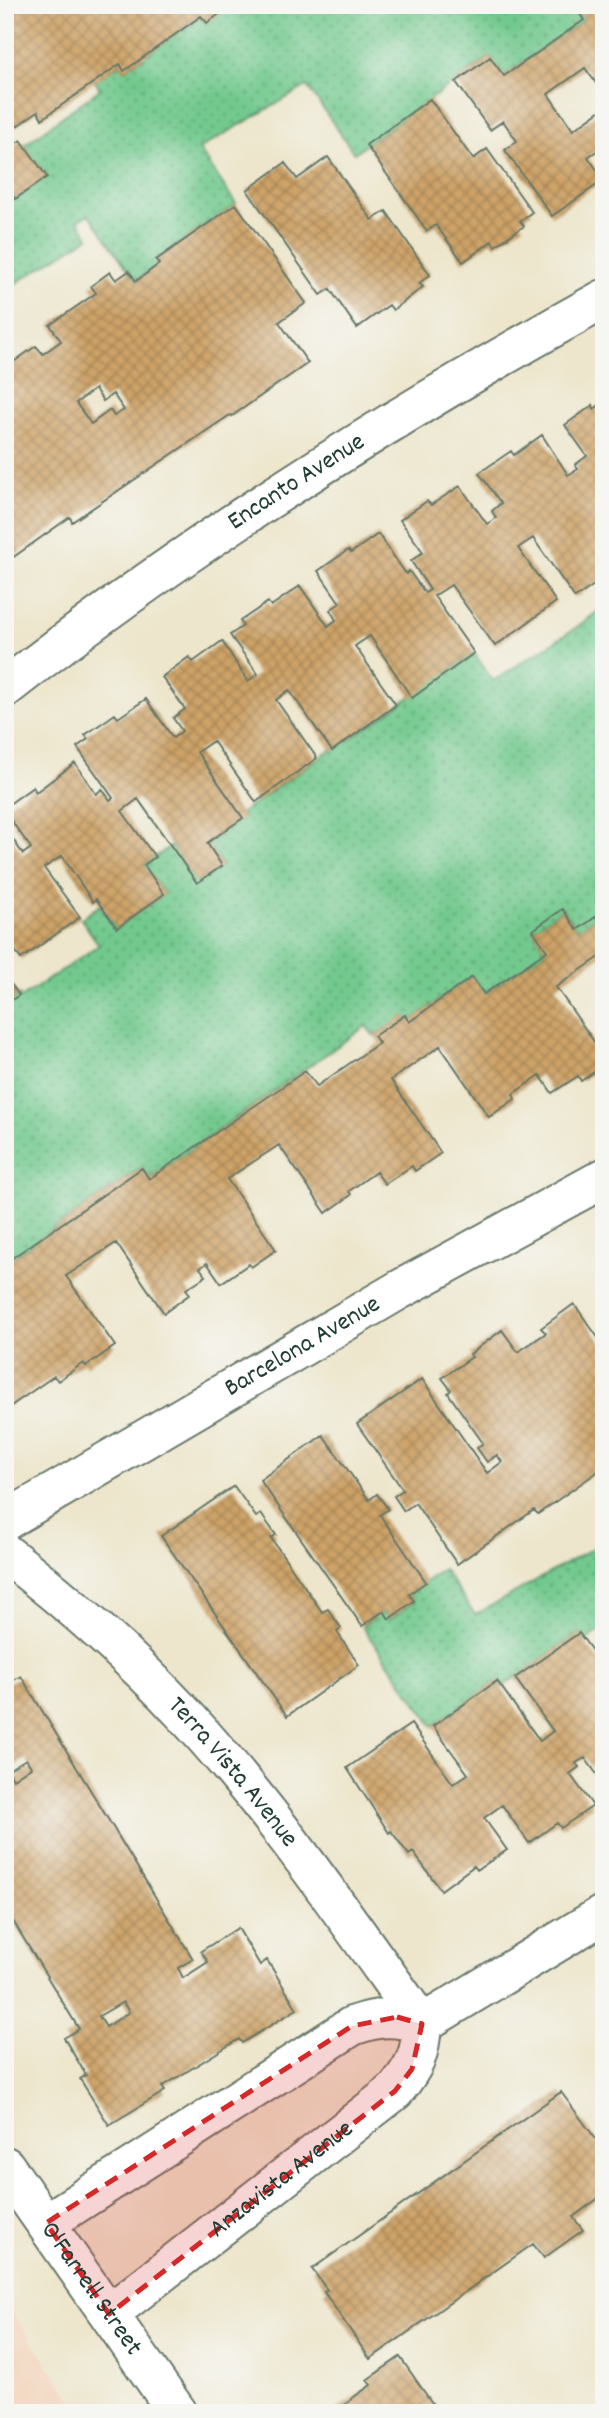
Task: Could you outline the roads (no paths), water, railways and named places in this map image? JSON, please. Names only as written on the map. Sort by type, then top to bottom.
[{"type":"street","name":"Encanto Avenue","points":[[5,688],[87,625],[262,505],[481,368],[604,299]]},
{"type":"street","name":"Barcelona Avenue","points":[[5,1521],[324,1332],[604,1178]]},
{"type":"street","name":"Terra Vista Avenue","points":[[5,1553],[54,1591],[121,1650],[183,1713],[294,1846],[422,2024]]},
{"type":"street","points":[[46,2223],[352,2026],[373,2018],[397,2017],[422,2024],[604,1914]]},
{"type":"street","name":"Anzavista Avenue","points":[[109,2314],[395,2091],[412,2069],[421,2047],[422,2024]]},
{"type":"street","name":"O'Farrell Street","points":[[5,2166],[178,2413]]}]
